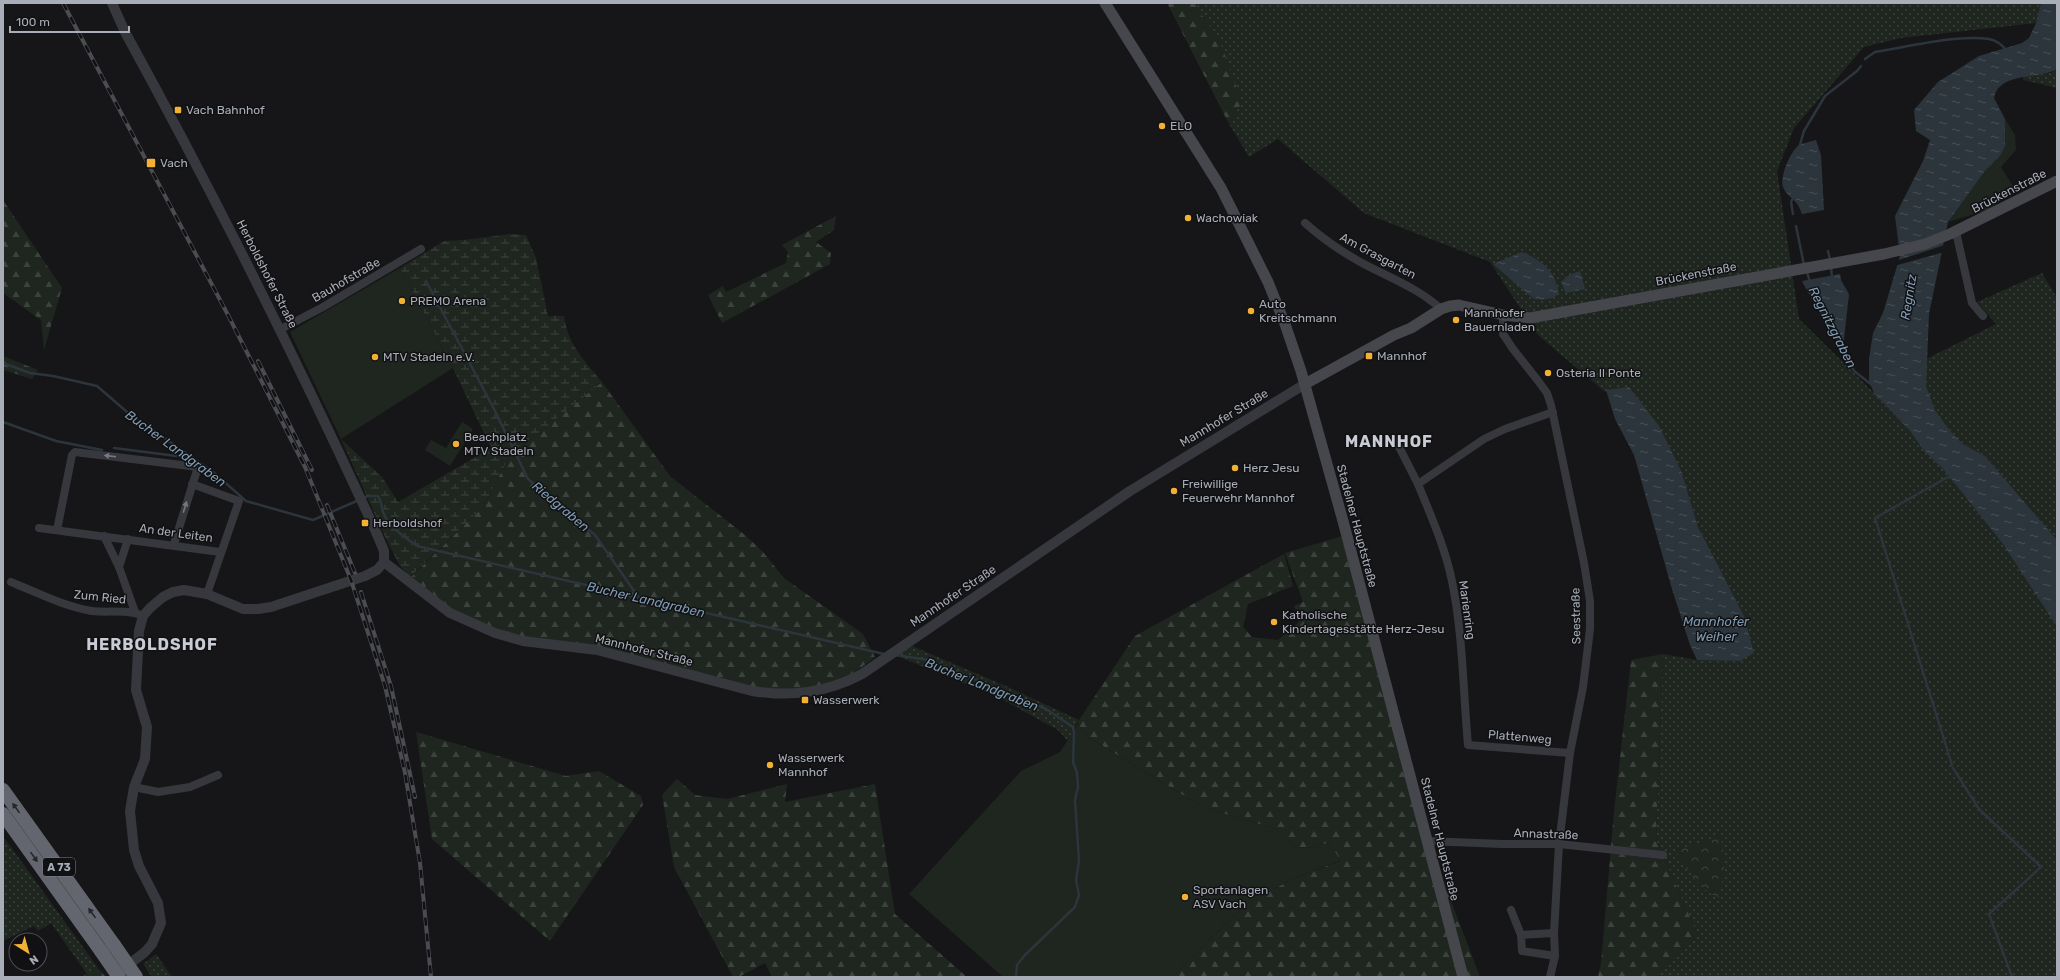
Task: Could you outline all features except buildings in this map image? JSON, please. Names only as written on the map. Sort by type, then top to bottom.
[{"type":"highway","name":"A 73","points":[[3,790],[136,977]]},
{"type":"highway","name":"A 73","points":[[3,814],[119,977]]},
{"type":"main road","name":"Stadelner Hauptstraße","points":[[1105,3],[1207,165],[1245,234],[1285,324],[1305,384],[1343,521],[1463,977]]},
{"type":"main road","name":"Brückenstraße","points":[[1503,315],[1530,318],[1555,314],[1893,252],[1925,244],[1953,233],[2057,181]]},
{"type":"main road","name":"Mannhofer Straße","points":[[1305,384],[1394,335],[1411,328],[1441,309],[1459,305],[1503,315]]},
{"type":"street","name":"Herboldshofer Straße","points":[[112,3],[125,32],[227,221],[281,329],[367,512],[384,551],[384,562]]},
{"type":"street","name":"Am Grasgarten","points":[[1305,224],[1335,247],[1407,285],[1430,299],[1441,309]]},
{"type":"street","points":[[1953,233],[1972,302],[1983,316]]},
{"type":"street","name":"Bauhofstraße","points":[[281,329],[322,307],[421,249]]},
{"type":"street","name":"Seestraße","points":[[1503,315],[1503,334],[1547,393],[1553,412],[1584,564],[1590,601],[1588,656],[1570,754],[1559,844],[1554,933],[1555,956],[1550,977]]},
{"type":"street","name":"Mannhofer Straße","points":[[384,562],[450,613],[495,633],[523,641],[597,650],[752,691],[771,694],[797,694],[814,692],[846,683],[876,665],[1130,491],[1305,384]]},
{"type":"street","points":[[1418,484],[1484,439],[1505,429],[1553,412]]},
{"type":"street","name":"Marienring","points":[[1396,441],[1418,484],[1435,524],[1452,580],[1459,624],[1468,745]]},
{"type":"street","points":[[57,530],[72,454],[75,452],[198,467],[174,544]]},
{"type":"street","points":[[192,484],[239,501],[220,552],[207,594]]},
{"type":"street","name":"An der Leiten","points":[[39,528],[174,544],[220,552]]},
{"type":"street","points":[[104,536],[120,567],[139,614],[136,690],[147,727],[145,759],[134,787],[130,811],[134,850],[139,866],[158,903],[160,923],[156,938],[145,952],[112,977]]},
{"type":"street","name":"An der Leiten","points":[[120,567],[128,539]]},
{"type":"street","points":[[139,614],[150,608],[163,597],[173,592],[184,590],[207,594],[243,609],[265,608],[373,573],[384,562]]},
{"type":"street","name":"Zum Ried","points":[[11,582],[65,605],[94,611],[139,614]]},
{"type":"street","name":"Plattenweg","points":[[1468,745],[1570,754]]},
{"type":"street","points":[[134,787],[158,792],[190,787],[218,775]]},
{"type":"street","name":"Annastraße","points":[[1427,841],[1502,844],[1559,844],[1663,855]]},
{"type":"street","points":[[1511,910],[1521,935],[1522,951],[1555,956]]},
{"type":"street","points":[[1521,935],[1554,933]]},
{"type":"green space","points":[[1167,3],[1199,3],[1196,8],[1218,36],[1242,102],[1229,124]]},
{"type":"green space","points":[[1199,3],[2041,3],[2036,23],[1901,38],[1864,47],[1794,128],[1777,171],[1799,319],[1874,393],[1910,431],[1925,452],[1944,470],[2003,544],[2057,627],[2057,977],[1657,977],[1698,936],[1656,839],[1663,654],[1697,660],[1740,661],[1744,616],[1698,527],[1682,473],[1607,390],[1605,392],[1538,335],[1490,262],[1364,213],[1278,139],[1249,157],[1229,124],[1242,102],[1196,8]]},
{"type":"green space","points":[[2057,69],[2057,88],[2023,80],[2023,76],[2051,73]]},
{"type":"green space","points":[[2005,119],[2015,135],[2016,150],[2001,167],[2016,191],[1987,210],[1948,222],[1985,171],[2000,156]]},
{"type":"green space","points":[[3,200],[62,288],[44,350],[41,320],[3,293]]},
{"type":"green space","points":[[836,216],[834,230],[816,242],[831,253],[830,264],[722,323],[708,295],[723,286],[726,292],[786,263],[788,252],[782,245]]},
{"type":"green space","points":[[510,234],[526,235],[536,258],[548,316],[564,316],[573,344],[602,382],[509,457],[483,507],[410,577],[400,566],[387,541],[341,439],[382,477],[398,502],[491,448],[453,368],[400,268],[444,241]]},
{"type":"green space","name":"MTV Stadeln e.V.","points":[[400,268],[453,368],[341,439],[290,332]]},
{"type":"green space","points":[[2042,273],[2057,298],[2057,540],[1985,456],[1963,444],[1951,432],[1935,410],[1926,386],[1926,359],[1996,324],[1977,302]]},
{"type":"green space","points":[[3,356],[38,370],[32,379],[3,370]]},
{"type":"green space","points":[[602,382],[670,476],[745,535],[763,552],[784,578],[863,634],[875,657],[852,673],[828,686],[801,695],[774,699],[613,655],[532,643],[449,614],[411,577],[483,507],[509,457]]},
{"type":"green space","name":"Beachplatz MTV Stadeln","points":[[462,422],[473,429],[450,466],[425,450],[431,440],[446,448]]},
{"type":"green space","points":[[1346,535],[1427,838],[1480,977],[1172,977],[1245,905],[1292,879],[1340,861],[1328,843],[1308,848],[1294,847],[1276,829],[1204,808],[1088,737],[1078,724],[1079,720],[1135,636],[1284,554],[1293,586],[1248,604],[1243,627],[1252,637],[1278,640],[1300,621],[1294,606],[1303,602],[1285,553]]},
{"type":"green space","points":[[912,646],[1008,687],[1079,720],[1068,741],[1058,730],[998,697],[897,656]]},
{"type":"green space","points":[[1663,654],[1656,839],[1698,936],[1657,977],[1598,977],[1601,963],[1614,811],[1631,660]]},
{"type":"green space","points":[[1078,724],[1088,737],[1204,808],[1276,829],[1294,847],[1308,848],[1328,843],[1341,860],[1292,879],[1245,905],[1172,977],[1003,977],[909,894],[1021,771],[1060,752]]},
{"type":"green space","points":[[416,732],[566,776],[599,771],[641,796],[643,805],[550,941],[432,839]]},
{"type":"green space","points":[[677,779],[695,795],[727,799],[787,784],[785,802],[875,784],[895,914],[967,977],[772,977],[765,963],[739,977],[733,977],[674,867],[662,795]]},
{"type":"green space","points":[[1721,833],[1724,869],[1720,898],[1706,890],[1694,878],[1675,850],[1706,841]]},
{"type":"green space","points":[[3,836],[98,968],[87,974],[51,923],[38,931],[34,926],[22,932],[8,932],[8,939],[3,941]]},
{"type":"green space","points":[[156,954],[172,977],[152,977],[143,964]]},
{"type":"green space","points":[[98,968],[105,976],[81,977]]},
{"type":"water","name":"Regnitz","points":[[2041,3],[2057,3],[2057,69],[2050,72],[2012,80],[1997,89],[1994,98],[2005,119],[2005,146],[2000,156],[1985,171],[1948,222],[1929,314],[1926,386],[1935,410],[1951,432],[1963,444],[1985,456],[2057,540],[2057,627],[2003,544],[1944,470],[1925,452],[1910,431],[1874,393],[1869,381],[1869,359],[1873,333],[1883,313],[1900,256],[1895,216],[1923,161],[1930,140],[1916,131],[1914,110],[1938,82],[1979,56],[2022,43],[2029,38],[2036,23]]},
{"type":"water","points":[[1816,140],[1821,155],[1824,210],[1802,214],[1796,202],[1784,189],[1784,173],[1788,160],[1795,149],[1802,144]]},
{"type":"water","points":[[1522,252],[1542,263],[1551,272],[1557,285],[1559,293],[1557,295],[1548,299],[1534,299],[1493,264]]},
{"type":"water","points":[[1580,271],[1585,289],[1566,293],[1561,282],[1569,275]]},
{"type":"water","points":[[1840,274],[1841,280],[1849,294],[1843,348],[1829,331],[1802,281]]},
{"type":"water","name":"Mannhofer Weiher","points":[[1629,387],[1659,426],[1682,473],[1698,527],[1744,616],[1754,653],[1740,661],[1697,660],[1690,645],[1672,589],[1634,455],[1615,419],[1606,390]]},
{"type":"pier","points":[[1945,245],[1944,252],[1894,266],[1896,261]]},
{"type":"waterway","name":"Regnitzgraben","points":[[1865,59],[1875,52],[1962,38],[1992,40],[1999,43],[2006,50]]},
{"type":"waterway","name":"Regnitzgraben","points":[[1799,148],[1804,131],[1825,96],[1857,71],[1861,66]]},
{"type":"waterway","name":"Regnitzgraben","points":[[1793,214],[1791,202],[1795,195]]},
{"type":"waterway","name":"Regnitzgraben","points":[[1796,226],[1804,265]]},
{"type":"waterway","points":[[1828,251],[1830,260]]},
{"type":"waterway","points":[[1831,267],[1832,278]]},
{"type":"waterway","name":"Regnitzgraben","points":[[1807,272],[1810,282]]},
{"type":"waterway","name":"Riedgraben","points":[[426,281],[493,407],[528,479],[595,535],[639,598]]},
{"type":"waterway","name":"Regnitzgraben","points":[[1842,346],[1854,371],[1872,385]]},
{"type":"waterway","name":"Bucher Landgraben","points":[[3,363],[30,373],[53,376],[97,386],[127,412],[212,471],[246,501],[313,520],[359,500]]},
{"type":"waterway","points":[[3,422],[56,441],[102,450]]},
{"type":"waterway","points":[[114,448],[192,458]]},
{"type":"waterway","points":[[1948,477],[1875,518],[1952,765]]},
{"type":"waterway","name":"Bucher Landgraben","points":[[363,498],[368,496],[378,496],[383,512],[389,523],[417,546],[884,654]]},
{"type":"waterway","name":"Bucher Landgraben","points":[[895,655],[929,660],[1046,709],[1073,727],[1073,762],[1077,773],[1078,787],[1075,800],[1079,861],[1076,880],[1079,895],[1075,907],[1025,955],[1017,965],[1016,977]]},
{"type":"waterway","points":[[1953,768],[1979,809],[2041,867],[1989,914],[2012,977]]},
{"type":"railway","points":[[63,3],[228,315],[305,467],[351,580],[385,686],[405,773],[420,863],[431,977]]},
{"type":"railway","points":[[258,361],[312,470]]},
{"type":"railway","points":[[327,505],[355,573]]},
{"type":"railway","points":[[361,592],[391,686],[415,797]]},
{"type":"place","name":"Vach Bahnhof","points":[[178,110]]},
{"type":"place","name":"ELO","points":[[1162,126]]},
{"type":"place","name":"Vach","points":[[151,163]]},
{"type":"place","name":"Wachowiak","points":[[1188,218]]},
{"type":"place","name":"PREMO Arena","points":[[402,301]]},
{"type":"place","name":"Auto Kreitschmann","points":[[1251,311]]},
{"type":"place","name":"Mannhofer Bauernladen","points":[[1456,320]]},
{"type":"place","name":"Mannhof","points":[[1369,356]]},
{"type":"place","name":"MTV Stadeln e.V.","points":[[375,357]]},
{"type":"place","name":"Osteria Il Ponte","points":[[1548,373]]},
{"type":"place","name":"Beachplatz MTV Stadeln","points":[[456,444]]},
{"type":"place","name":"Herz Jesu","points":[[1235,468]]},
{"type":"place","name":"Freiwillige Feuerwehr Mannhof","points":[[1174,491]]},
{"type":"place","name":"Herboldshof","points":[[365,523]]},
{"type":"place","name":"Katholische Kindertagesstätte Herz-Jesu","points":[[1274,622]]},
{"type":"place","name":"Wasserwerk","points":[[805,700]]},
{"type":"place","name":"Wasserwerk Mannhof","points":[[770,765]]},
{"type":"place","name":"Sportanlagen ASV Vach","points":[[1185,897]]},
{"type":"district","name":"MANNHOF","points":[[1389,441]]},
{"type":"district","name":"HERBOLDSHOF","points":[[152,644]]}]
